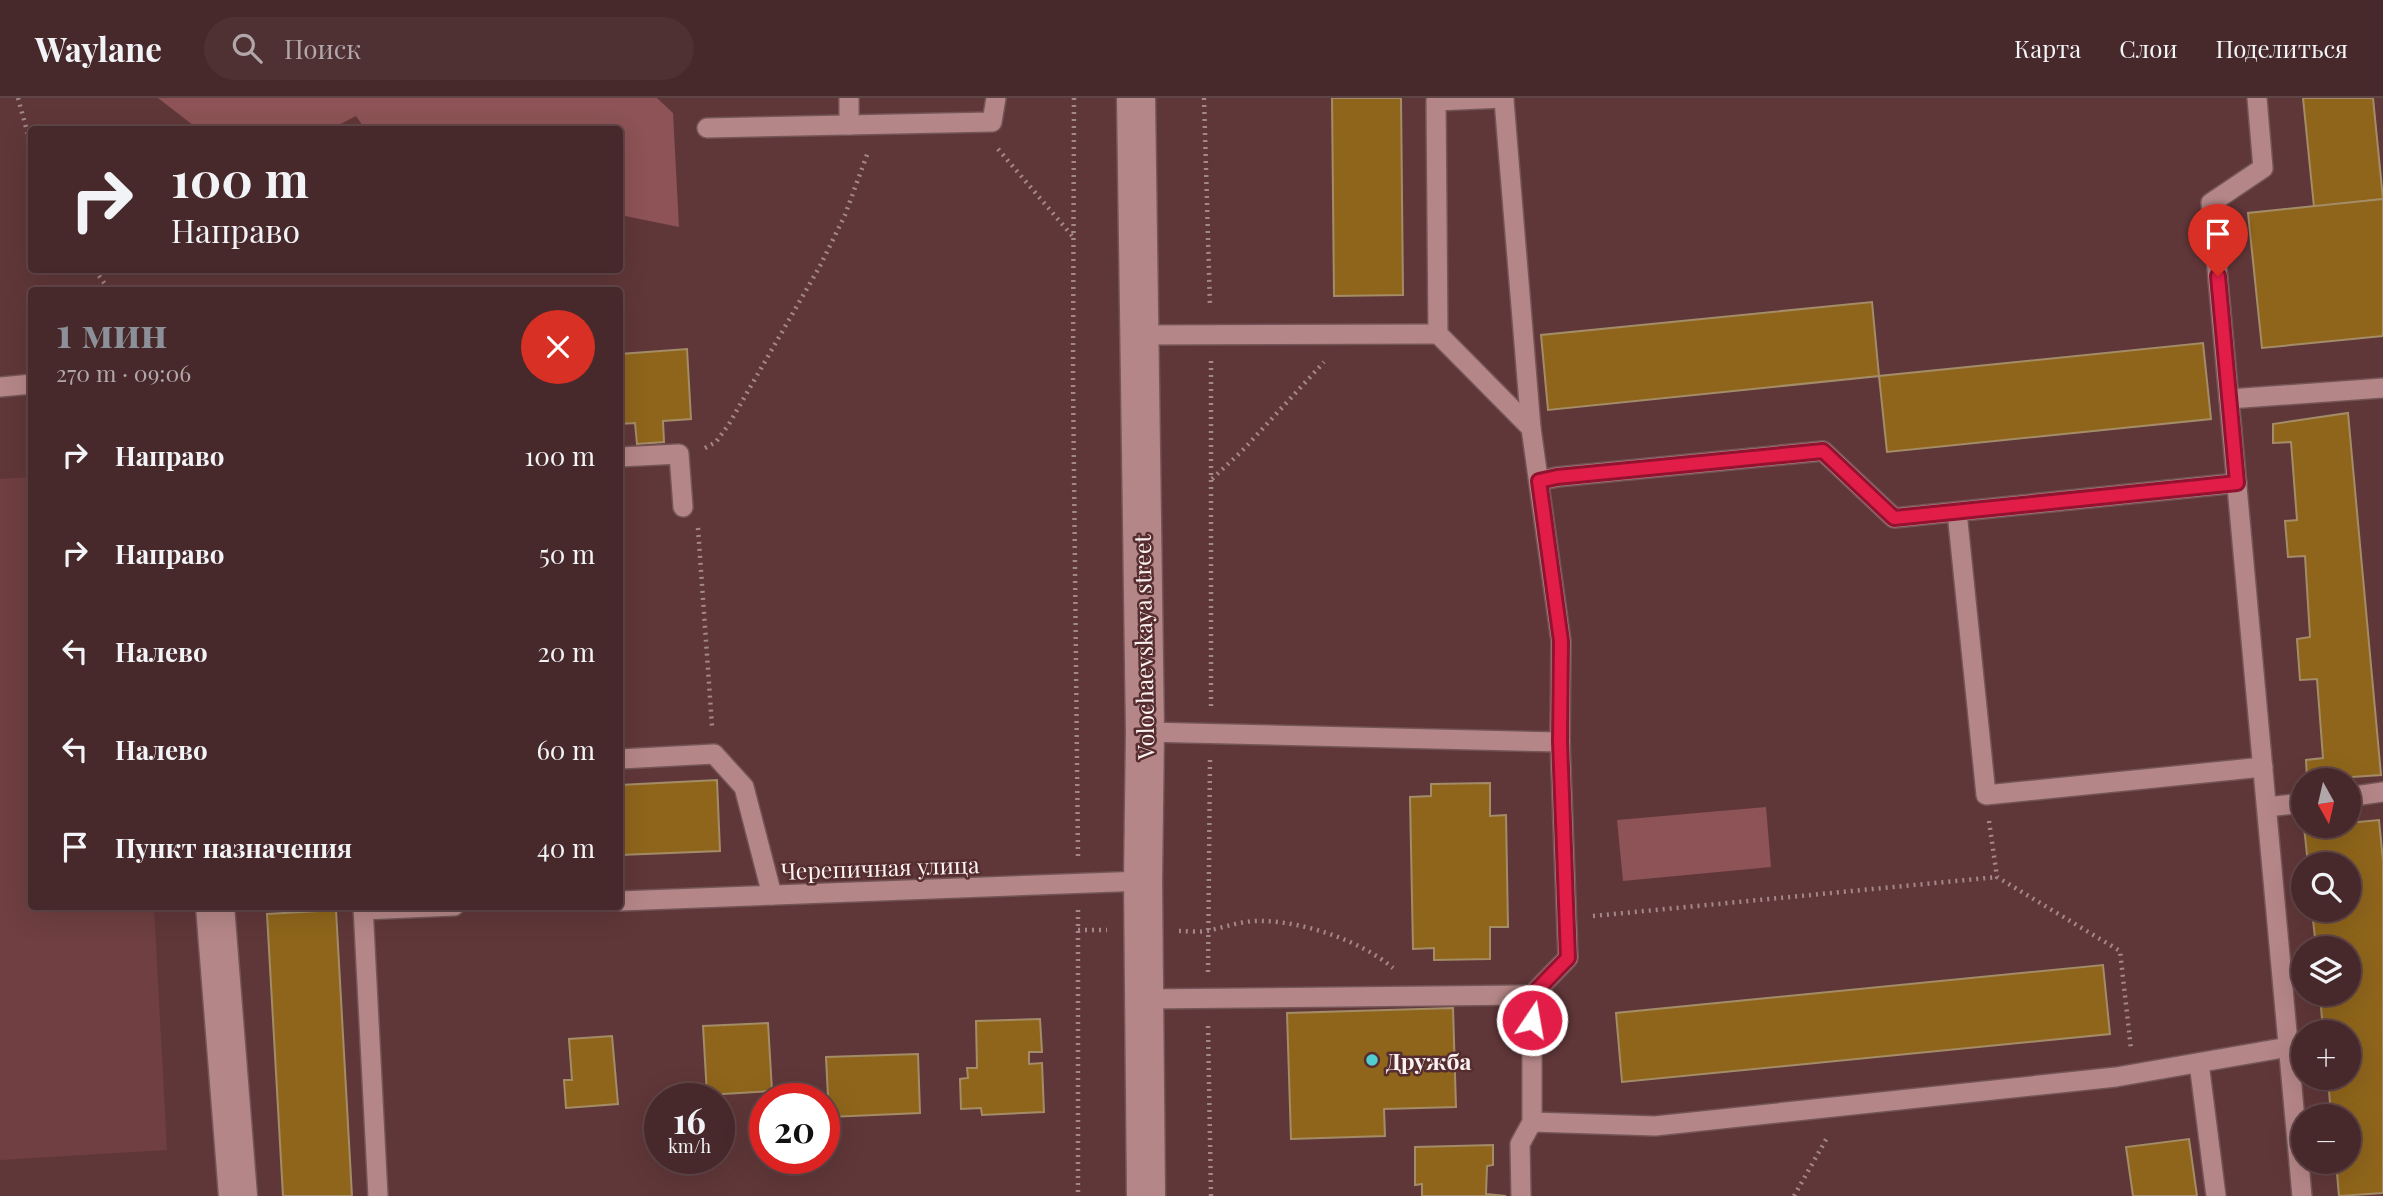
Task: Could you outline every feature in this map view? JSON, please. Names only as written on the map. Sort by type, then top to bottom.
[{"type":"street","name":"Volochaevskaya street","points":[[1136,98],[1145,732],[1143,881],[1146,1196]]},
{"type":"street","points":[[215,910],[238,1196]]},
{"type":"lane","points":[[849,98],[849,125]]},
{"type":"lane","points":[[707,128],[992,122],[996,98]]},
{"type":"lane","points":[[2257,98],[2263,168],[2211,202],[2302,1196]]},
{"type":"lane","points":[[1521,1196],[1520,1143],[1532,1122],[1532,995],[1568,958],[1560,741],[1561,641],[1531,428],[1504,99],[1436,101],[1438,334],[1531,428]]},
{"type":"lane","points":[[1138,335],[1438,334]]},
{"type":"lane","points":[[0,387],[28,384]]},
{"type":"lane","points":[[2230,399],[2383,388]]},
{"type":"lane","points":[[1539,481],[1823,451],[1894,518],[2237,483]]},
{"type":"lane","points":[[623,457],[679,454],[683,507]]},
{"type":"lane","points":[[1957,512],[1986,795],[2263,767]]},
{"type":"lane","points":[[1145,732],[1560,741]]},
{"type":"lane","points":[[623,759],[714,754],[744,787],[772,895]]},
{"type":"lane","points":[[2361,795],[2383,792]]},
{"type":"lane","points":[[2267,807],[2291,804]]},
{"type":"lane","name":"Черепичная улица","points":[[623,901],[1143,881]]},
{"type":"lane","points":[[363,910],[379,1196]]},
{"type":"lane","points":[[1144,999],[1532,995]]},
{"type":"lane","points":[[1532,1122],[1655,1126],[2133,1074],[2288,1047]]},
{"type":"lane","points":[[2199,1063],[2217,1196]]},
{"type":"path","points":[[18,98],[28,134]]},
{"type":"path","points":[[1074,98],[1078,1196]]},
{"type":"path","points":[[1204,98],[1211,336],[1208,999],[1211,1196]]},
{"type":"path","points":[[975,122],[1075,239]]},
{"type":"path","points":[[704,448],[716,442],[729,424],[820,266],[845,215],[876,124]]},
{"type":"path","points":[[1211,480],[1242,451],[1349,335]]},
{"type":"path","points":[[697,522],[714,754]]},
{"type":"path","points":[[1986,795],[1997,877]]},
{"type":"path","points":[[1567,918],[1997,877],[2120,951],[2133,1074]]},
{"type":"path","points":[[1209,931],[1237,923],[1263,921],[1311,929],[1360,946],[1381,958],[1395,970],[1406,997]]},
{"type":"path","points":[[1794,1196],[1846,1105]]},
{"type":"shaded area","points":[[158,98],[657,98],[673,113],[679,227],[623,216],[623,126],[363,126],[356,116],[337,126],[194,126]]},
{"type":"shaded area","points":[[28,477],[28,910],[154,910],[167,1150],[0,1160],[0,479]]},
{"type":"shaded area","points":[[1766,807],[1771,867],[1623,881],[1617,820]]},
{"type":"building","points":[[1332,98],[1401,98],[1403,295],[1334,296]]},
{"type":"building","points":[[2303,98],[2373,98],[2383,199],[2314,207]]},
{"type":"building","points":[[2383,199],[2383,336],[2262,348],[2248,213]]},
{"type":"building","points":[[1872,302],[1879,376],[1548,410],[1541,335]]},
{"type":"building","points":[[2203,343],[2211,419],[1887,452],[1879,376]]},
{"type":"building","points":[[687,349],[691,419],[663,421],[664,442],[637,444],[635,423],[623,424],[623,354]]},
{"type":"building","points":[[2348,413],[2381,775],[2361,776],[2361,768],[2306,768],[2306,760],[2323,758],[2317,679],[2300,680],[2297,639],[2310,637],[2305,556],[2288,557],[2285,521],[2297,520],[2291,442],[2273,443],[2273,424]]},
{"type":"building","points":[[717,780],[720,851],[623,855],[623,785]]},
{"type":"building","points":[[1490,783],[1490,816],[1506,815],[1508,927],[1490,927],[1490,959],[1434,960],[1434,948],[1413,949],[1410,797],[1431,796],[1431,784]]},
{"type":"building","points":[[2379,820],[2383,861],[2383,1193],[2339,1196],[2337,1174],[2361,1174],[2361,1104],[2330,1104],[2329,1090],[2361,1090],[2361,1020],[2322,1020],[2321,1006],[2361,1006],[2361,936],[2315,936],[2313,922],[2361,922],[2361,852],[2307,852],[2305,838],[2361,838],[2361,822]]},
{"type":"building","points":[[336,910],[352,1196],[283,1196],[267,914]]},
{"type":"building","points":[[2103,965],[2110,1034],[1622,1082],[1616,1013]]},
{"type":"building","name":"Дружба","points":[[1453,1008],[1456,1107],[1384,1109],[1385,1136],[1291,1139],[1287,1013]]},
{"type":"building","points":[[1040,1019],[1042,1052],[1029,1052],[1029,1064],[1042,1063],[1044,1112],[982,1115],[981,1108],[961,1109],[960,1079],[968,1078],[967,1068],[977,1068],[976,1021]]},
{"type":"building","points":[[768,1023],[772,1083],[749,1083],[749,1092],[735,1093],[735,1083],[706,1083],[703,1026]]},
{"type":"building","points":[[612,1036],[618,1104],[566,1108],[564,1080],[572,1080],[569,1039]]},
{"type":"building","points":[[918,1054],[920,1113],[840,1117],[840,1083],[827,1083],[826,1057]]},
{"type":"building","points":[[2189,1139],[2197,1196],[2133,1196],[2126,1147]]},
{"type":"building","points":[[1493,1145],[1493,1165],[1487,1166],[1486,1194],[1506,1196],[1422,1196],[1422,1184],[1415,1185],[1415,1147]]},
{"type":"place","name":"Дружба","points":[[1372,1060]]},
{"type":"route","points":[[1532,1020],[1532,995],[1568,958],[1560,741],[1561,641],[1539,481],[1823,451],[1894,518],[2237,483],[2218,276]]}]
